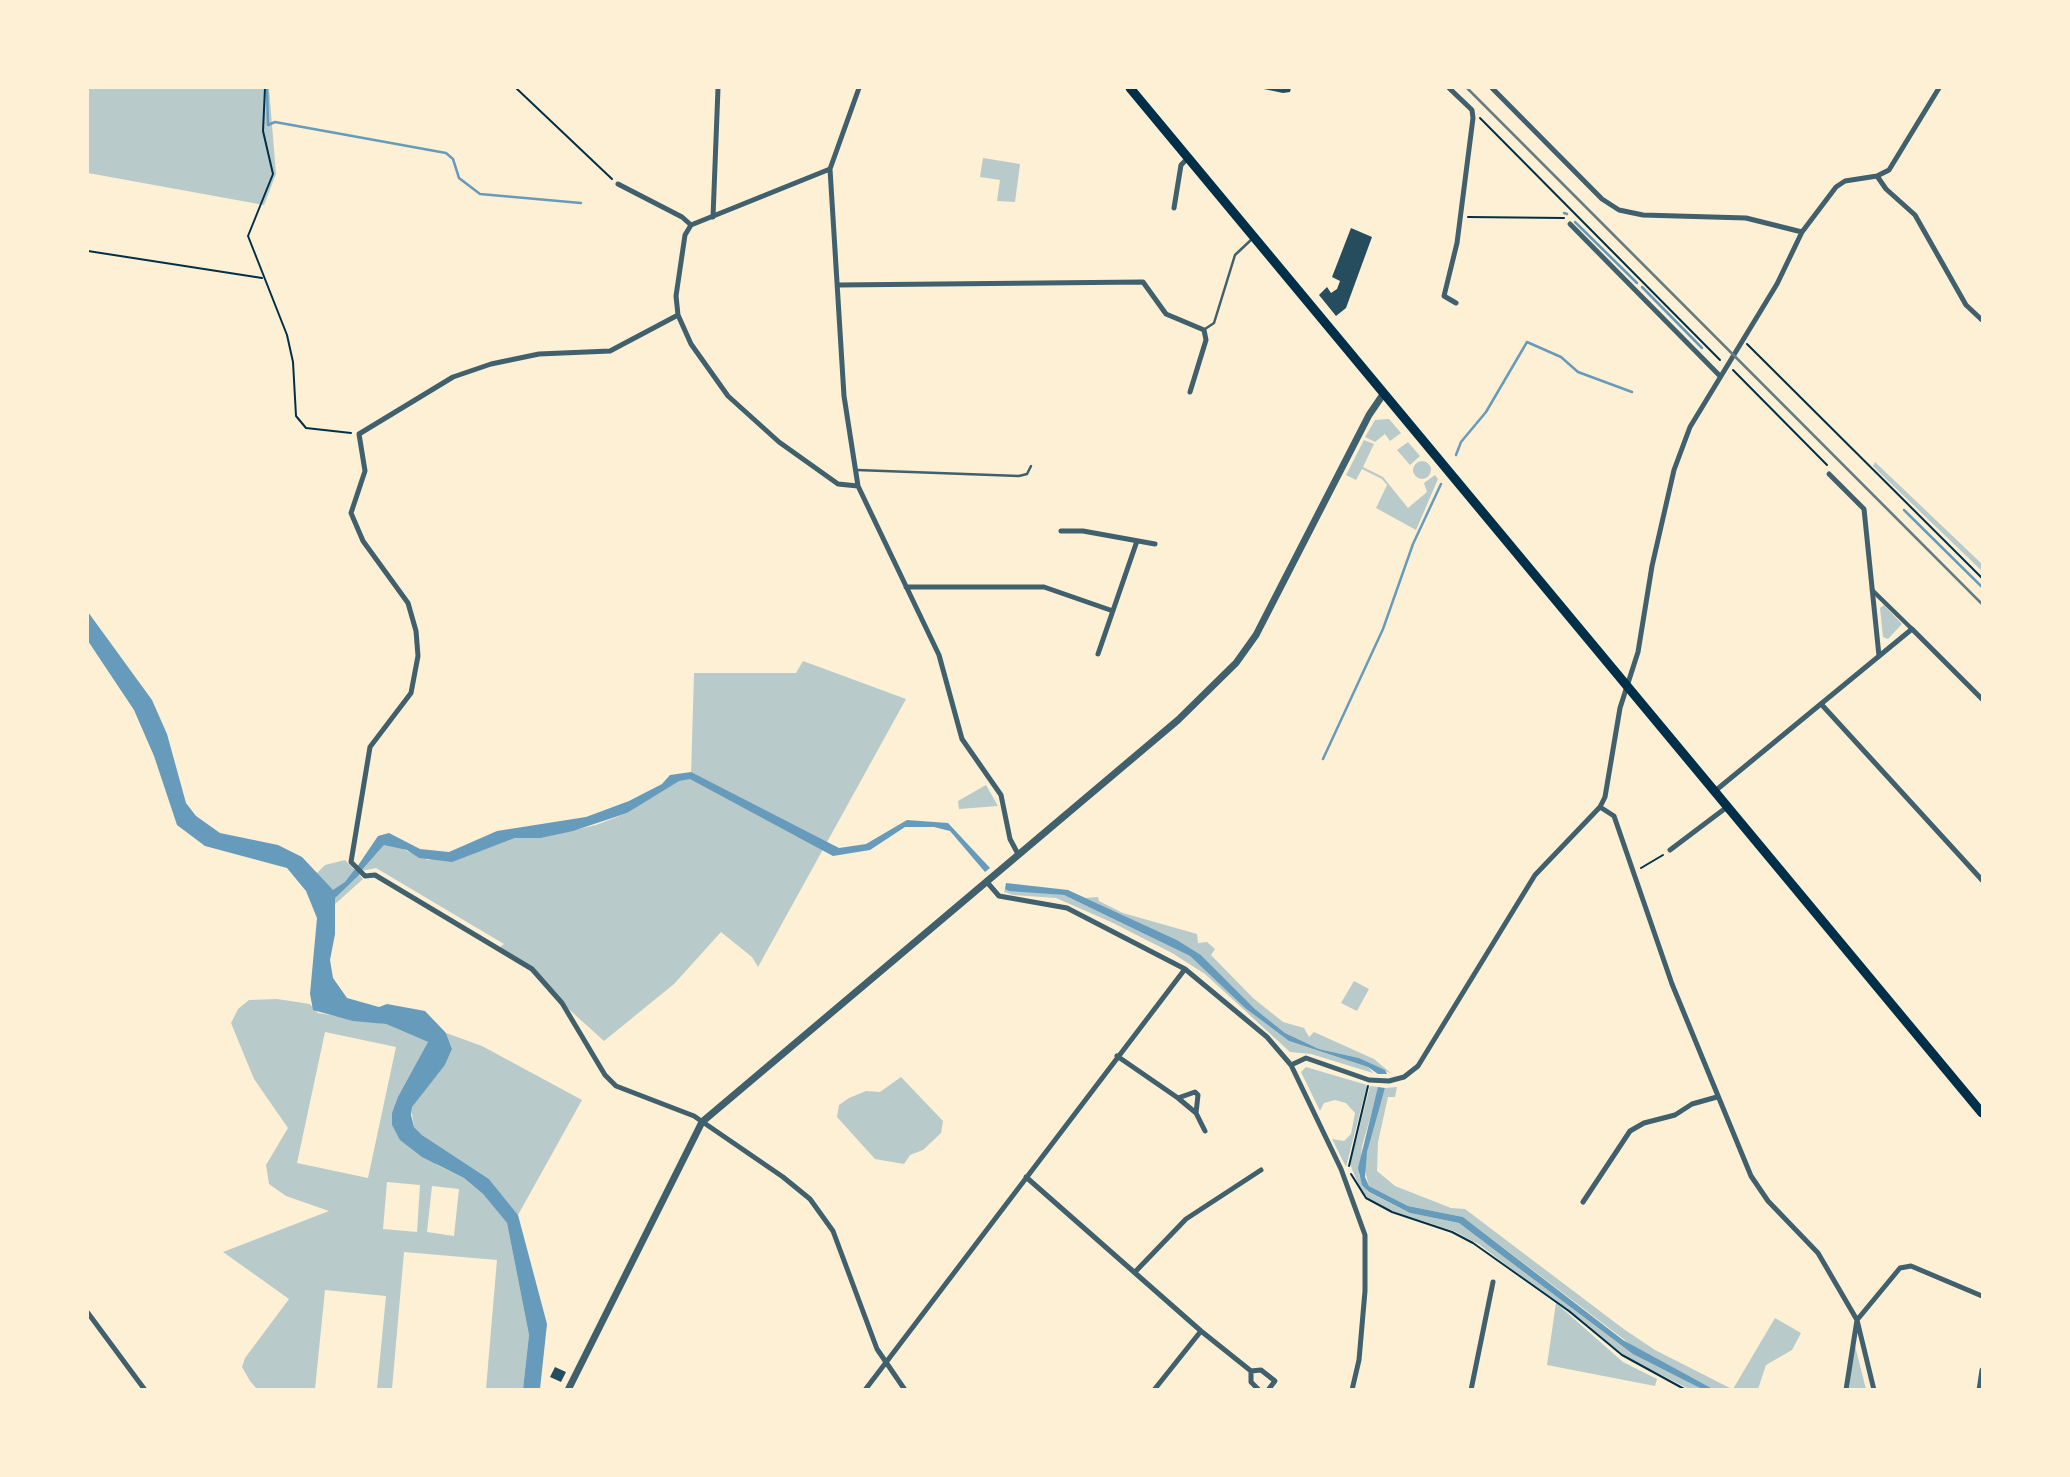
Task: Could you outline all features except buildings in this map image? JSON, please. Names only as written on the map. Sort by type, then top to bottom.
[{"type":"main road","points":[[1130,88],[1983,1114]]},
{"type":"street","points":[[713,216],[718,88]]},
{"type":"street","points":[[859,88],[830,169],[844,396],[854,470],[858,486],[939,655],[962,739],[1001,795],[1010,838],[1018,854]]},
{"type":"street","points":[[1449,88],[1472,110],[1460,217],[1444,296],[1456,303]]},
{"type":"street","points":[[1492,88],[1612,207],[1643,215],[1746,218],[1802,232]]},
{"type":"street","points":[[1291,1065],[1306,1058],[1371,1081],[1389,1081],[1404,1077],[1418,1066],[1535,875],[1600,807],[1605,797],[1618,716],[1638,652],[1651,566],[1674,470],[1690,427],[1743,341],[1802,232],[1844,181],[1877,176],[1892,166],[1939,88]]},
{"type":"street","points":[[1174,208],[1181,165],[1188,158]]},
{"type":"street","points":[[830,169],[691,225],[685,235],[678,279],[678,315],[691,344],[728,396],[779,442],[838,484],[858,486]]},
{"type":"street","points":[[1877,176],[1886,189],[1915,215],[1966,305],[1983,320]]},
{"type":"street","points":[[618,184],[682,217],[691,225]]},
{"type":"street","points":[[1570,225],[1720,376]]},
{"type":"street","points":[[838,285],[1139,280],[1149,286],[1166,314],[1204,330],[1206,340],[1190,392]]},
{"type":"street","points":[[678,315],[610,351],[539,354],[491,364],[453,377],[359,434],[365,471],[351,513],[363,541],[408,603],[416,631],[418,656],[411,693],[370,747],[352,863],[363,875],[375,875],[532,969],[562,1003],[605,1075],[616,1086],[678,1108],[783,1177],[810,1199],[822,1214],[845,1258],[877,1349],[905,1390]]},
{"type":"street","points":[[568,1390],[688,1145],[702,1122],[986,879],[1178,720],[1236,663],[1256,635],[1369,415],[1384,393]]},
{"type":"street","points":[[1829,474],[1864,509],[1878,656]]},
{"type":"street","points":[[1061,531],[1083,531],[1155,544]]},
{"type":"street","points":[[1098,654],[1137,541]]},
{"type":"street","points":[[906,587],[1044,587],[1113,611]]},
{"type":"street","points":[[1872,589],[1983,699]]},
{"type":"street","points":[[1715,791],[1912,629]]},
{"type":"street","points":[[1822,705],[1983,880]]},
{"type":"street","points":[[1600,807],[1614,816],[1672,984],[1717,1097],[1759,1191],[1818,1253],[1857,1320],[1874,1390]]},
{"type":"street","points":[[1670,850],[1727,807]]},
{"type":"street","points":[[986,879],[999,896],[1067,908],[1185,969],[1267,1037],[1291,1065],[1341,1169],[1365,1235],[1365,1291],[1359,1360],[1352,1390]]},
{"type":"street","points":[[865,1390],[1185,969]]},
{"type":"street","points":[[1117,1056],[1196,1113],[1205,1131]]},
{"type":"street","points":[[1178,1098],[1195,1092],[1198,1094],[1196,1113]]},
{"type":"street","points":[[1583,1202],[1630,1131],[1644,1123],[1675,1115],[1692,1104],[1717,1097]]},
{"type":"street","points":[[1135,1272],[1186,1219],[1261,1170]]},
{"type":"street","points":[[1026,1177],[1201,1331],[1251,1371],[1261,1370],[1275,1381],[1268,1390]]},
{"type":"street","points":[[1846,1390],[1857,1320],[1895,1272],[1906,1266],[1983,1296]]},
{"type":"street","points":[[1471,1390],[1493,1282]]},
{"type":"street","points":[[88,1313],[145,1390]]},
{"type":"street","points":[[1154,1390],[1201,1331]]},
{"type":"street","points":[[1979,1390],[1983,1370]]},
{"type":"street","points":[[1251,1371],[1251,1382],[1259,1390]]},
{"type":"lane","points":[[1204,330],[1214,323],[1235,255],[1254,237]]},
{"type":"lane","points":[[854,470],[1019,476],[1027,474],[1031,466]]},
{"type":"path","points":[[265,88],[263,131],[273,174],[248,236],[287,335],[293,362],[296,416],[306,428],[359,434]]},
{"type":"path","points":[[516,88],[576,148],[618,184]]},
{"type":"path","points":[[1472,110],[1576,218],[1826,464],[1831,470],[1829,474]]},
{"type":"path","points":[[1460,217],[1566,218]]},
{"type":"path","points":[[88,251],[263,278]]},
{"type":"path","points":[[1743,341],[1983,578]]},
{"type":"path","points":[[1633,874],[1670,850]]},
{"type":"path","points":[[1371,1081],[1348,1167],[1362,1195],[1392,1212],[1452,1232],[1482,1248],[1622,1355],[1686,1390]]},
{"type":"shaded area","points":[[88,88],[269,88],[276,174],[264,205],[88,173]]},
{"type":"shaded area","points":[[983,158],[1020,164],[1015,202],[997,201],[1000,180],[980,177]]},
{"type":"shaded area","points":[[1389,419],[1401,433],[1390,441],[1385,434],[1375,442],[1365,437],[1375,420]]},
{"type":"shaded area","points":[[1364,440],[1374,444],[1363,467],[1383,477],[1408,508],[1427,492],[1424,483],[1435,475],[1438,479],[1416,530],[1376,508],[1387,485],[1382,479],[1362,469],[1356,480],[1346,475]]},
{"type":"shaded area","points":[[1408,442],[1420,456],[1410,465],[1397,450]]},
{"type":"shaded area","points":[[1422,461],[1428,464],[1431,470],[1428,476],[1422,479],[1416,476],[1413,470],[1416,464]]},
{"type":"shaded area","points":[[1875,462],[1982,564],[1982,571],[1873,466]]},
{"type":"shaded area","points":[[1884,605],[1902,624],[1888,639],[1883,637],[1880,608]]},
{"type":"shaded area","points":[[803,661],[906,699],[758,967],[752,957],[721,932],[674,984],[604,1041],[562,1003],[532,969],[499,948],[504,944],[376,868],[361,871],[384,845],[394,845],[428,860],[483,850],[515,838],[541,838],[596,825],[627,813],[678,779],[691,776],[694,673],[796,673]]},
{"type":"shaded area","points":[[986,785],[998,806],[959,809],[958,801]]},
{"type":"shaded area","points":[[345,860],[363,879],[334,905],[335,898],[317,873],[325,865]]},
{"type":"shaded area","points":[[1005,889],[1064,895],[1190,956],[1245,1008],[1289,1041],[1368,1067],[1373,1073],[1311,1054],[1290,1052],[1205,974],[1172,953],[1056,898],[1013,895],[1004,892]]},
{"type":"shaded area","points":[[1098,897],[1099,901],[1123,913],[1197,934],[1198,943],[1207,942],[1215,949],[1211,955],[1253,998],[1283,1022],[1304,1028],[1309,1037],[1314,1032],[1374,1059],[1392,1074],[1359,1058],[1319,1049],[1285,1033],[1255,1009],[1201,955],[1177,940],[1085,898]]},
{"type":"shaded area","points":[[1354,981],[1369,989],[1357,1011],[1341,1003]]},
{"type":"shaded area","points":[[277,999],[310,1004],[318,1013],[386,1024],[428,1042],[392,1113],[437,1165],[464,1178],[483,1194],[507,1223],[529,1335],[523,1389],[486,1389],[497,1260],[404,1252],[392,1389],[377,1389],[386,1296],[325,1290],[315,1389],[257,1389],[250,1381],[242,1367],[245,1358],[289,1299],[223,1252],[329,1211],[286,1196],[269,1184],[266,1165],[288,1128],[254,1079],[231,1023],[238,1009],[249,1000]],"holes":[[[325,1032],[396,1047],[368,1178],[297,1163]],[[387,1182],[420,1185],[417,1232],[383,1229]],[[432,1186],[459,1189],[454,1236],[427,1232]]]},
{"type":"shaded area","points":[[446,1033],[482,1046],[582,1100],[518,1215],[489,1179],[414,1127],[411,1107],[445,1065],[452,1049]]},
{"type":"shaded area","points":[[1306,1067],[1367,1085],[1346,1167],[1332,1139],[1344,1141],[1351,1134],[1355,1113],[1346,1103],[1335,1100],[1324,1103],[1320,1111],[1301,1072]]},
{"type":"shaded area","points":[[901,1077],[943,1121],[941,1133],[923,1150],[910,1155],[904,1164],[875,1159],[837,1117],[839,1105],[849,1098],[866,1091],[880,1092]]},
{"type":"shaded area","points":[[1370,1086],[1378,1087],[1362,1146],[1359,1175],[1368,1192],[1410,1213],[1459,1223],[1568,1302],[1624,1347],[1702,1389],[1689,1389],[1628,1358],[1480,1245],[1454,1231],[1389,1210],[1362,1194],[1350,1164]]},
{"type":"shaded area","points":[[1397,1087],[1395,1097],[1388,1097],[1378,1142],[1377,1171],[1395,1186],[1451,1208],[1465,1209],[1625,1330],[1655,1350],[1732,1389],[1713,1389],[1630,1344],[1463,1217],[1408,1206],[1369,1186],[1364,1167],[1370,1137],[1385,1088]]},
{"type":"shaded area","points":[[1556,1303],[1623,1362],[1657,1379],[1655,1386],[1547,1365]]},
{"type":"shaded area","points":[[1775,1318],[1801,1333],[1792,1350],[1766,1365],[1758,1389],[1733,1389]]},
{"type":"shaded area","points":[[1854,1342],[1866,1389],[1849,1390]]},
{"type":"water","points":[[88,612],[152,700],[167,734],[186,803],[196,816],[220,833],[278,845],[302,857],[333,890],[345,882],[355,869],[360,874],[335,898],[335,934],[330,960],[333,978],[347,998],[379,1007],[387,1004],[425,1011],[446,1033],[452,1049],[445,1065],[412,1107],[414,1127],[489,1179],[518,1215],[547,1324],[540,1389],[523,1389],[529,1335],[507,1223],[483,1194],[464,1178],[422,1157],[400,1140],[392,1125],[392,1113],[398,1097],[428,1042],[386,1024],[353,1021],[313,1010],[310,994],[317,918],[306,891],[287,868],[205,846],[177,825],[154,756],[134,710],[88,641]]},
{"type":"water","points":[[691,772],[839,848],[866,844],[907,820],[948,823],[990,868],[985,872],[950,831],[934,827],[905,827],[870,850],[833,856],[690,779],[679,781],[627,813],[573,831],[541,838],[515,838],[452,862],[419,858],[407,850],[384,845],[361,871],[357,867],[378,836],[389,833],[420,849],[449,852],[497,831],[586,817],[629,801],[662,784],[670,775]]},
{"type":"water","points":[[1006,883],[1068,890],[1177,940],[1201,955],[1255,1009],[1285,1033],[1319,1049],[1359,1058],[1385,1070],[1387,1074],[1378,1074],[1368,1067],[1289,1041],[1245,1008],[1190,956],[1064,895],[1009,891],[1005,889]]},
{"type":"water","points":[[1378,1087],[1385,1088],[1367,1152],[1365,1177],[1369,1186],[1408,1206],[1463,1217],[1623,1340],[1713,1389],[1702,1389],[1633,1354],[1459,1223],[1410,1213],[1369,1192],[1362,1185],[1358,1168]]},
{"type":"waterway","points":[[267,88],[268,125],[275,122],[446,153],[453,159],[459,178],[480,194],[581,203]]},
{"type":"waterway","points":[[1575,222],[1637,283]]},
{"type":"waterway","points":[[1642,287],[1702,348]]},
{"type":"waterway","points":[[1456,455],[1461,442],[1486,412],[1527,342],[1561,357],[1578,372],[1632,392]]},
{"type":"waterway","points":[[1323,759],[1383,629],[1413,544],[1441,484]]},
{"type":"waterway","points":[[1904,510],[1982,587]]},
{"type":"railway","points":[[1467,88],[1982,604]]}]
